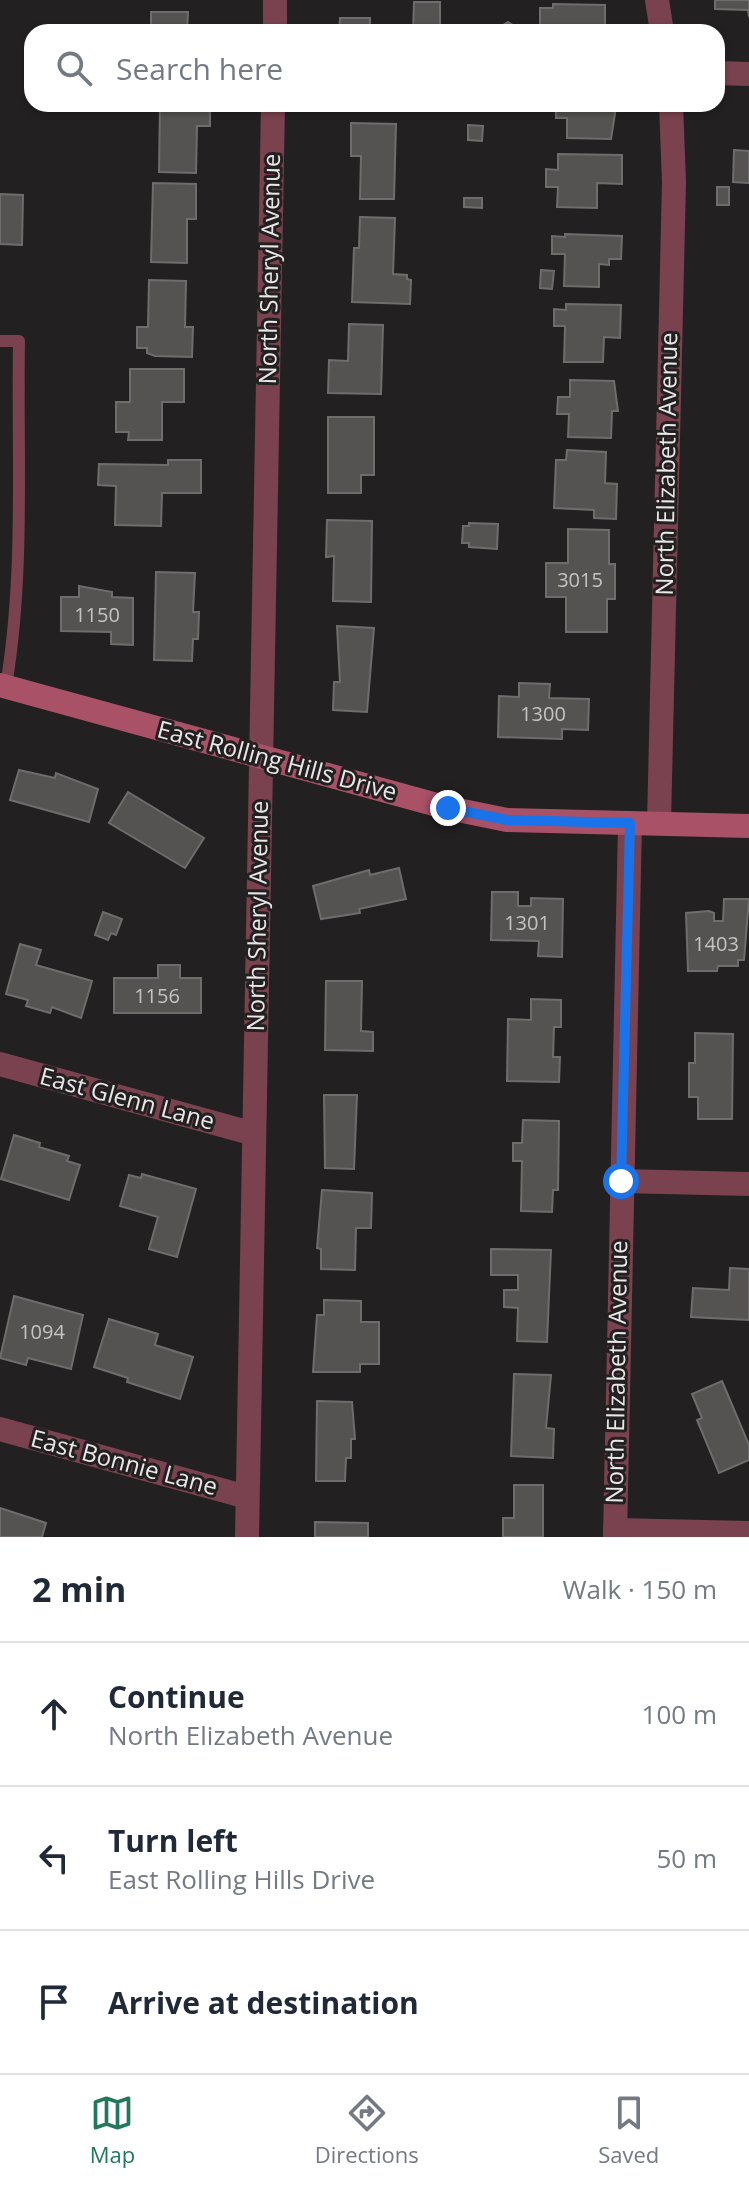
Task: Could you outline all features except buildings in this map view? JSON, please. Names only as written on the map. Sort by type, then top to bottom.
[{"type":"street","points":[[275,0],[275,24]]},
{"type":"street","points":[[657,0],[661,24]]},
{"type":"street","points":[[725,73],[749,74]]},
{"type":"street","name":"North Sheryl Avenue","points":[[247,1537],[273,112]]},
{"type":"street","name":"North Elizabeth Avenue","points":[[659,823],[674,182],[671,112]]},
{"type":"street","name":"East Rolling Hills Drive","points":[[3,686],[448,808],[507,820],[749,826]]},
{"type":"street","name":"North Elizabeth Avenue","points":[[615,1533],[630,823]]},
{"type":"street","name":"East Glenn Lane","points":[[0,1064],[254,1134]]},
{"type":"street","points":[[621,1181],[749,1184]]},
{"type":"street","name":"East Bonnie Lane","points":[[0,1429],[247,1497]]},
{"type":"street","points":[[615,1533],[749,1533]]},
{"type":"lane","points":[[0,341],[19,341],[20,521],[15,629],[3,686]]},
{"type":"route","points":[[448,808],[507,820],[630,823],[621,1181]]}]
